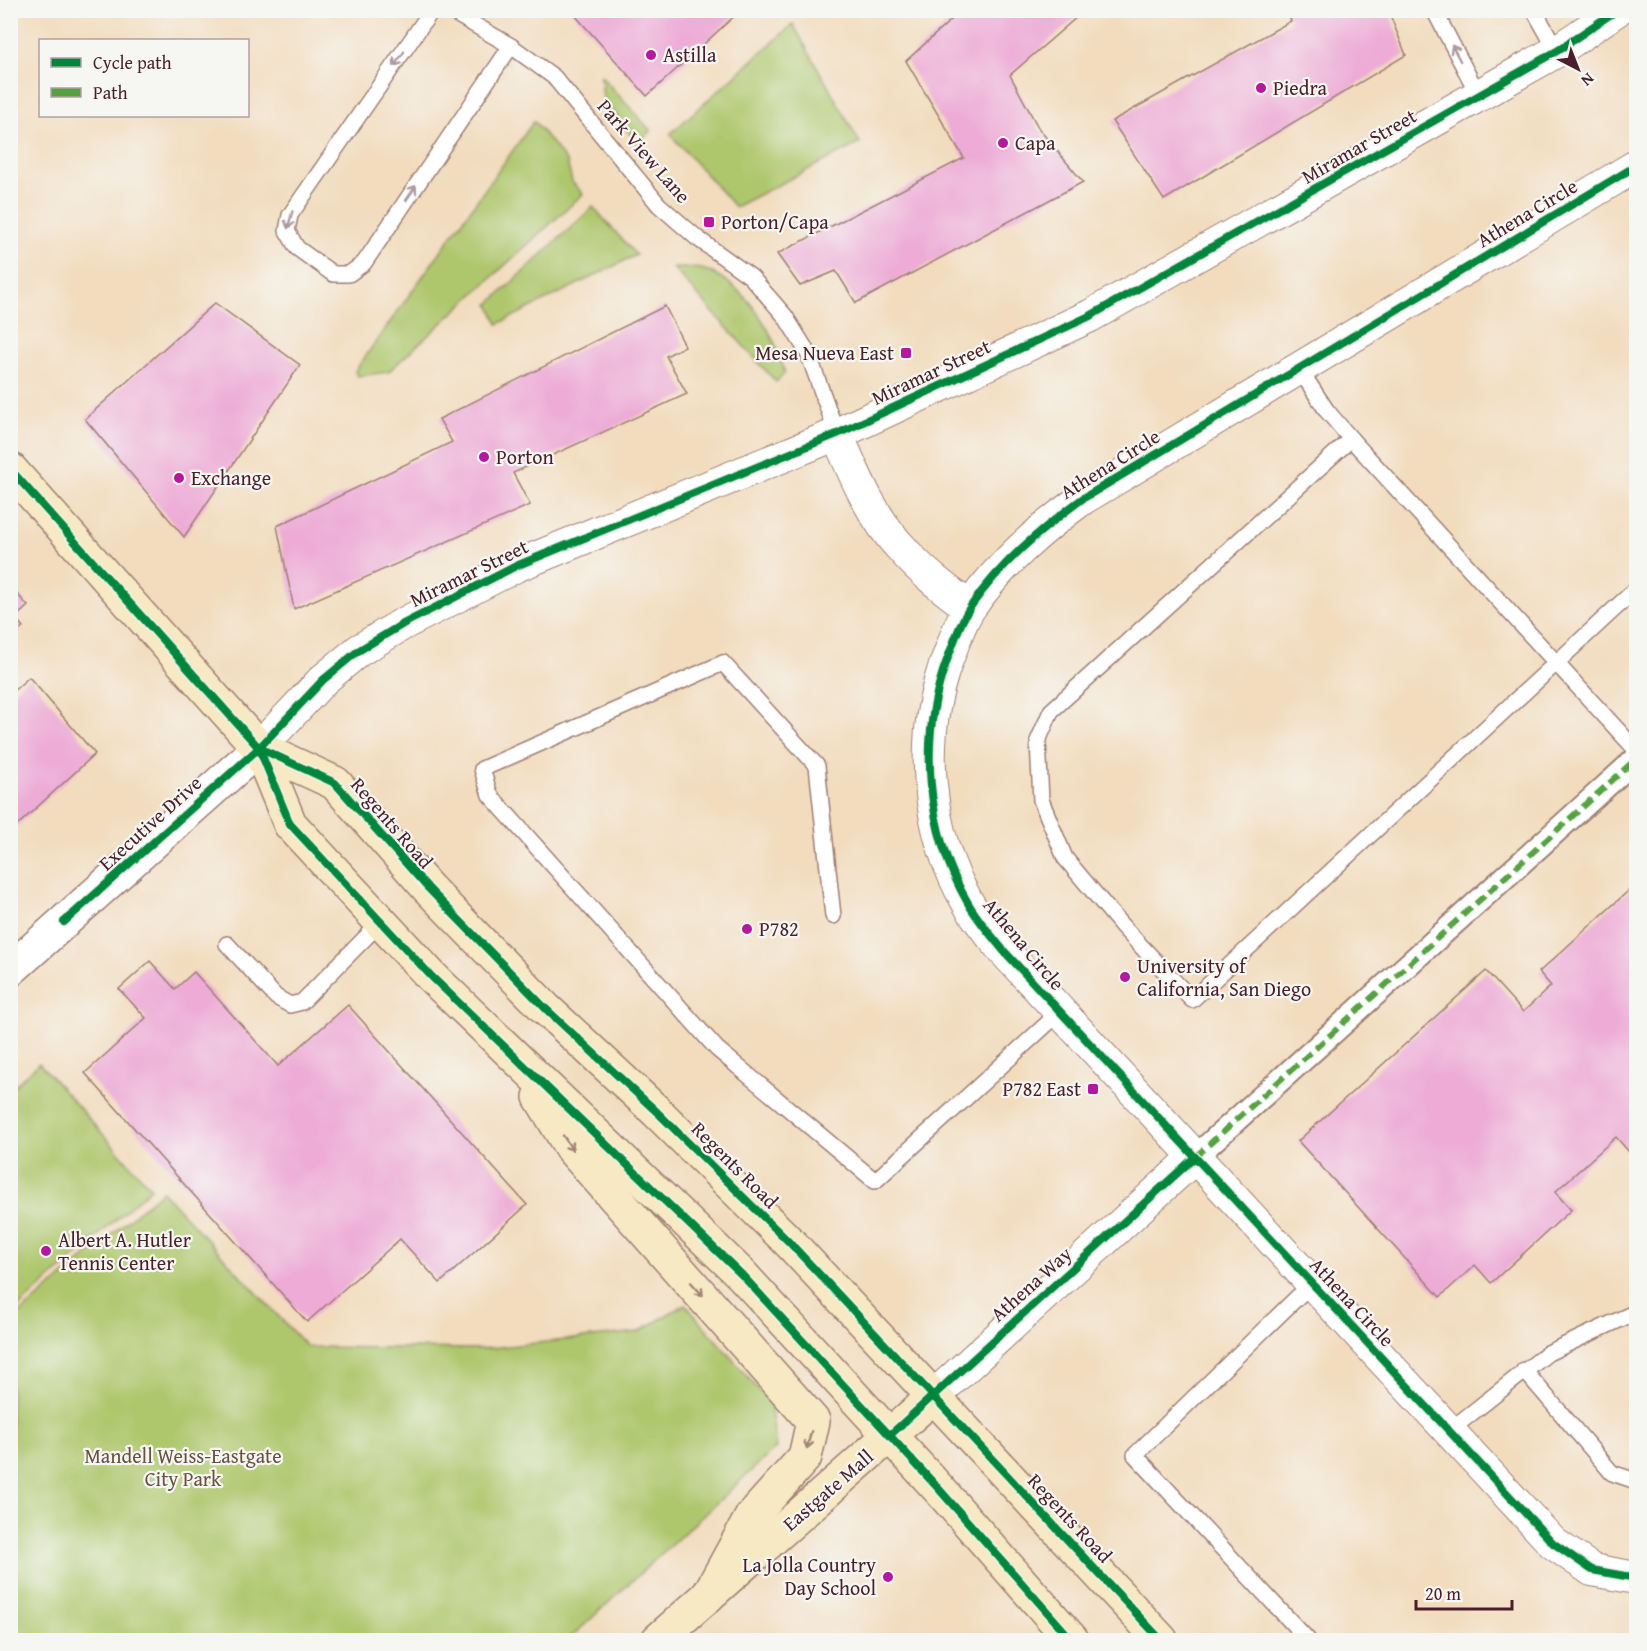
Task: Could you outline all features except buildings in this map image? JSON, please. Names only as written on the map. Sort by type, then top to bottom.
[{"type":"main road","name":"Regents Road","points":[[10,469],[259,748],[290,824],[380,923],[742,1275],[890,1435],[1060,1636]]},
{"type":"main road","name":"Regents Road","points":[[259,748],[336,783],[428,888],[546,1009],[657,1112],[783,1236],[934,1395],[1161,1641]]},
{"type":"main road","points":[[516,1057],[571,1148],[813,1421],[805,1457],[753,1516],[708,1596]]},
{"type":"main road","name":"Athena Way","points":[[890,1435],[934,1395]]},
{"type":"main road","name":"Eastgate Mall","points":[[658,1641],[890,1435]]},
{"type":"street","name":"Miramar Street","points":[[259,748],[323,680],[358,651],[403,624],[516,566],[837,434],[1090,316],[1557,51],[1617,10]]},
{"type":"street","name":"Athena Circle","points":[[1636,166],[1082,499],[1036,533],[1001,569],[969,608],[938,690],[932,731],[930,778],[934,812],[941,841],[967,902],[1003,950],[1553,1543],[1592,1570],[1636,1578]]},
{"type":"street","points":[[837,434],[855,476],[885,528],[902,550],[969,608]]},
{"type":"street","name":"Executive Drive","points":[[10,970],[259,748]]},
{"type":"street","points":[[1195,1157],[1636,759]]},
{"type":"street","name":"Athena Way","points":[[934,1395],[1195,1157]]},
{"type":"lane","points":[[432,10],[290,215],[287,231],[297,248],[333,274],[349,274],[364,263],[511,46]]},
{"type":"lane","name":"Park View Lane","points":[[449,10],[511,46],[554,77],[659,205],[697,238],[751,278],[785,316],[817,373],[837,434]]},
{"type":"lane","points":[[1434,10],[1479,96]]},
{"type":"lane","points":[[1534,10],[1557,51]]},
{"type":"lane","points":[[1300,370],[1327,411],[1351,439],[1636,750]]},
{"type":"lane","points":[[1351,439],[1051,711],[1038,741],[1041,800],[1065,858],[1122,926],[1192,1000],[1636,589]]},
{"type":"lane","points":[[833,916],[817,766],[723,663],[482,769],[490,795],[717,1048],[875,1181],[1060,1012]]},
{"type":"lane","points":[[228,944],[276,997],[290,1005],[302,1002],[380,923]]},
{"type":"lane","points":[[1308,1641],[1135,1455],[1312,1283]]},
{"type":"lane","points":[[1449,1431],[1548,1353],[1636,1312]]},
{"type":"lane","points":[[1524,1370],[1612,1473],[1636,1481]]},
{"type":"green space","points":[[793,24],[860,143],[735,207],[670,134]]},
{"type":"green space","points":[[601,76],[651,131],[637,143],[603,99]]},
{"type":"green space","points":[[534,121],[567,162],[572,182],[583,194],[388,372],[358,376],[355,371]]},
{"type":"green space","points":[[593,207],[636,255],[498,324],[489,304]]},
{"type":"green space","points":[[673,268],[706,270],[737,289],[748,301],[767,328],[781,358],[785,373],[776,382]]},
{"type":"green space","name":"Albert A. Hutler Tennis Center","points":[[39,1063],[151,1188],[11,1314],[11,1089]]},
{"type":"green space","name":"Mandell Weiss-Eastgate City Park","points":[[162,1191],[307,1347],[482,1349],[639,1332],[685,1304],[770,1403],[776,1448],[568,1640],[11,1640],[11,1321]]},
{"type":"marked path","points":[[1195,1157],[1636,759]]},
{"type":"cycle path","points":[[64,922],[259,748],[323,680],[358,651],[403,624],[516,566],[837,434],[1090,316],[1557,51],[1617,10]]},
{"type":"cycle path","points":[[1636,166],[1082,499],[1051,523],[1008,561],[983,590],[964,618],[938,690],[932,721],[930,752],[935,815],[943,846],[968,903],[1003,950],[1553,1543],[1592,1570],[1636,1578]]},
{"type":"cycle path","points":[[10,469],[259,748],[290,824],[432,977],[742,1275],[938,1488],[1072,1640]]},
{"type":"cycle path","points":[[259,748],[335,783],[428,888],[546,1009],[657,1112],[791,1244],[1161,1640]]},
{"type":"cycle path","points":[[890,1435],[1195,1157]]},
{"type":"place","name":"Astilla","points":[[651,55]]},
{"type":"place","name":"Piedra","points":[[1261,88]]},
{"type":"place","name":"Capa","points":[[1003,143]]},
{"type":"place","name":"Porton/Capa","points":[[709,222]]},
{"type":"place","name":"Mesa Nueva East","points":[[906,353]]},
{"type":"place","name":"Porton","points":[[484,457]]},
{"type":"place","name":"Exchange","points":[[179,478]]},
{"type":"place","name":"P782","points":[[747,929]]},
{"type":"place","name":"University of California, San Diego","points":[[1125,977]]},
{"type":"place","name":"P782 East","points":[[1093,1089]]},
{"type":"place","name":"Albert A. Hutler Tennis Center","points":[[46,1251]]},
{"type":"place","name":"La Jolla Country Day School","points":[[888,1577]]}]
